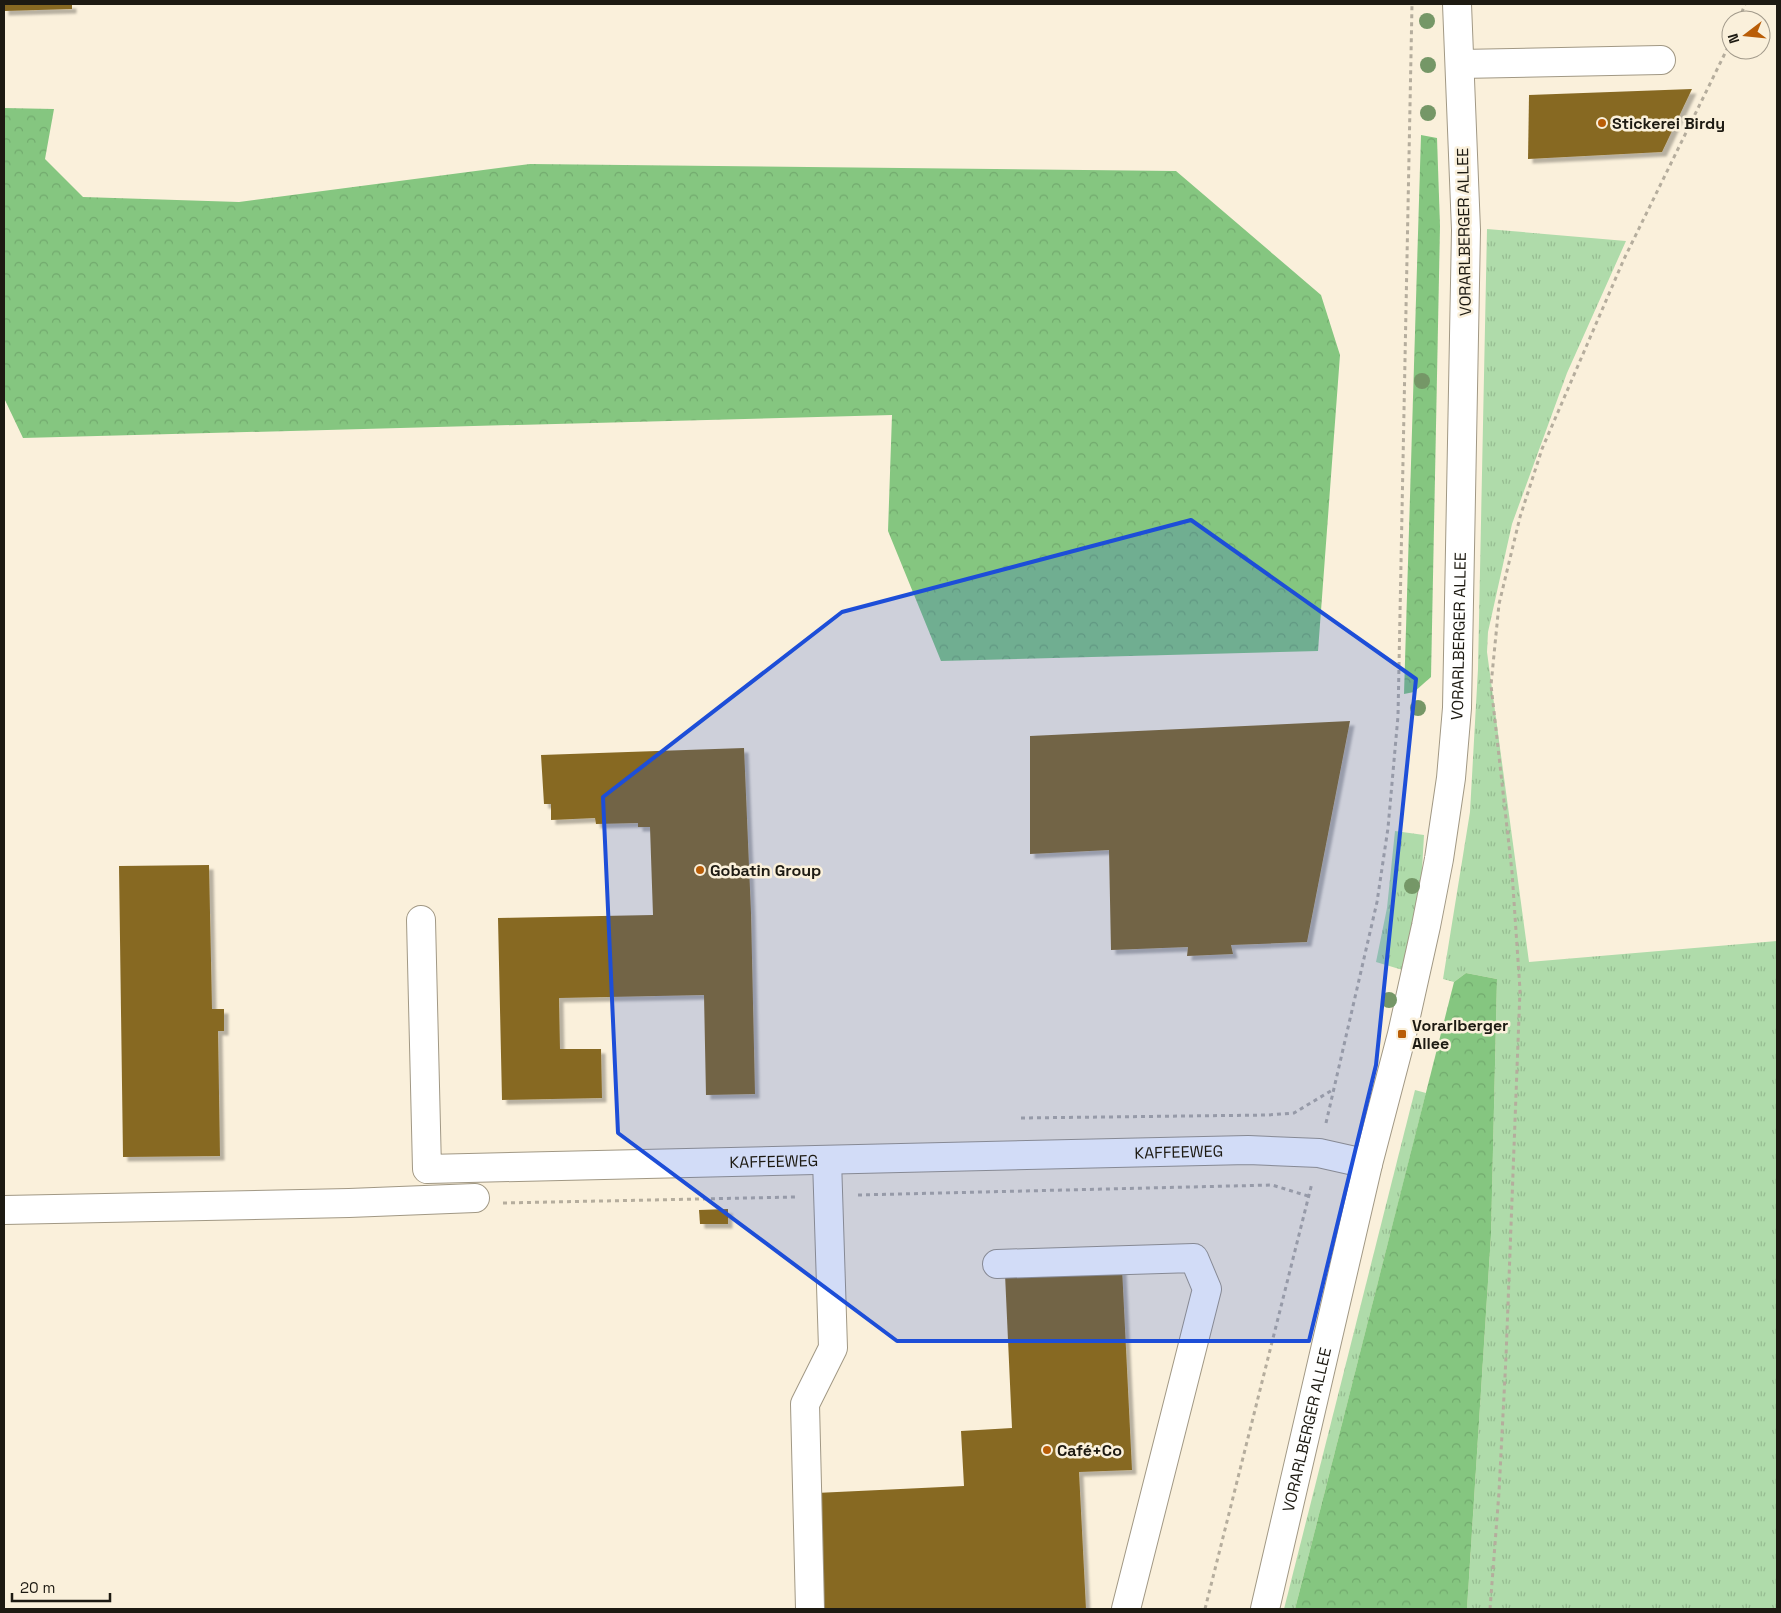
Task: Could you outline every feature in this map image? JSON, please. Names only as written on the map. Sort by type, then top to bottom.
[{"type":"main road","name":"VORARLBERGER ALLEE","points":[[1265,1609],[1368,1164],[1402,1034],[1439,859],[1452,778],[1458,708],[1466,230],[1457,4]]},
{"type":"main road","points":[[1460,64],[1661,60]]},
{"type":"main road","points":[[421,920],[427,1169],[426,1200]]},
{"type":"main road","name":"KAFFEEWEG","points":[[427,1169],[1248,1150],[1319,1153],[1368,1164]]},
{"type":"main road","points":[[810,1609],[805,1404],[833,1348],[826,1160]]},
{"type":"main road","points":[[4,1210],[349,1203],[475,1198]]},
{"type":"main road","points":[[997,1264],[1194,1258],[1207,1289],[1126,1609]]},
{"type":"path","points":[[1205,1609],[1334,1089],[1377,902],[1388,828],[1398,716],[1412,4]]},
{"type":"path","points":[[1490,1609],[1499,1492],[1506,1357],[1520,990],[1512,872],[1491,685],[1499,604],[1520,517],[1542,449],[1624,259],[1722,60]]},
{"type":"path","points":[[1021,1118],[1294,1112],[1334,1089]]},
{"type":"path","points":[[475,1198],[489,1204],[1272,1185],[1308,1196]]},
{"type":"highlighted area","points":[[1191,520],[1416,679],[1376,1065],[1309,1341],[897,1341],[618,1133],[603,797],[842,612]]},
{"type":"green space","points":[[4,108],[54,109],[45,159],[83,197],[239,202],[530,164],[1176,171],[1321,295],[1340,355],[1318,651],[941,661],[888,531],[892,415],[23,438],[4,398]]},
{"type":"green space","points":[[1421,135],[1437,138],[1440,226],[1431,677],[1414,692],[1404,694]]},
{"type":"green space","points":[[1487,229],[1626,241],[1567,373],[1512,524],[1488,632],[1487,652],[1529,962],[1777,941],[1777,1609],[1467,1609],[1491,1235],[1497,979],[1466,973],[1454,982],[1443,979],[1470,812],[1478,669]]},
{"type":"green space","points":[[1395,831],[1424,835],[1416,974],[1376,962],[1387,908]]},
{"type":"green space","points":[[1466,973],[1497,979],[1491,1235],[1467,1609],[1295,1609],[1454,982]]},
{"type":"green space","points":[[1415,1090],[1426,1093],[1295,1609],[1284,1609]]},
{"type":"building","points":[[4,4],[72,4],[72,9],[4,11]]},
{"type":"building","name":"Stickerei Birdy","points":[[1692,89],[1662,152],[1528,159],[1529,95]]},
{"type":"building","points":[[1350,721],[1307,942],[1231,945],[1233,954],[1187,956],[1188,947],[1111,950],[1109,850],[1030,854],[1030,736]]},
{"type":"building","points":[[744,748],[751,913],[755,1094],[706,1095],[704,995],[559,998],[560,1049],[601,1049],[602,1098],[502,1100],[498,918],[653,915],[650,827],[638,827],[638,823],[596,824],[595,818],[551,820],[551,804],[544,804],[541,755]]},
{"type":"building","points":[[209,865],[212,1009],[224,1009],[224,1031],[218,1031],[220,1156],[123,1157],[119,866]]},
{"type":"building","points":[[728,1209],[728,1224],[700,1224],[699,1210]]},
{"type":"building","name":"Café+Co","points":[[1122,1268],[1132,1470],[1079,1472],[1086,1609],[821,1609],[816,1493],[964,1486],[961,1431],[1012,1428],[1005,1274]]},
{"type":"place","name":"Stickerei Birdy","points":[[1602,123]]},
{"type":"place","name":"Gobatin Group","points":[[700,870]]},
{"type":"place","name":"Vorarlberger Allee","points":[[1402,1034]]},
{"type":"place","name":"Café+Co","points":[[1047,1450]]}]
